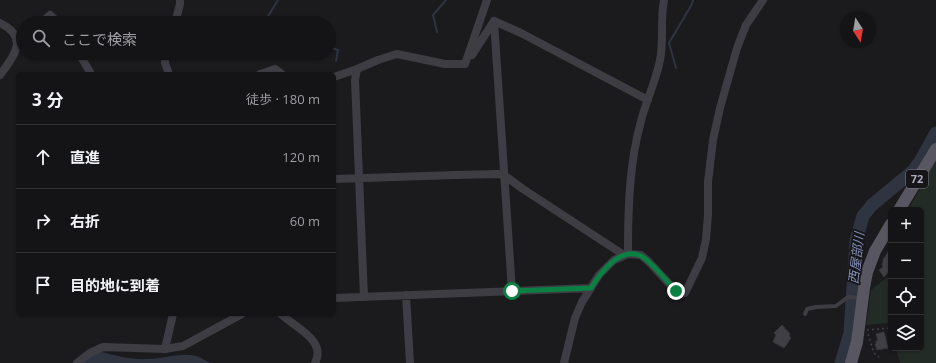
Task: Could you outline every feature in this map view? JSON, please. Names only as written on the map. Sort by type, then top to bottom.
[{"type":"main road","name":"72","points":[[901,207],[936,149]]},
{"type":"main road","points":[[851,363],[857,342],[860,298],[867,272],[875,251],[888,229]]},
{"type":"street","points":[[177,16],[180,0]]},
{"type":"street","points":[[465,64],[487,0]]},
{"type":"street","points":[[626,255],[628,213],[634,155],[641,121],[660,60],[662,48],[662,11],[664,0]]},
{"type":"street","points":[[564,363],[575,318],[582,302],[599,275],[614,260],[626,255],[641,255],[676,291],[685,293],[702,258],[706,238],[708,182],[713,140],[720,108],[741,37],[746,25],[763,0]]},
{"type":"street","points":[[465,64],[494,21]]},
{"type":"street","points":[[494,21],[528,36],[648,100]]},
{"type":"street","points":[[494,21],[512,291]]},
{"type":"street","points":[[0,23],[8,27],[16,35]]},
{"type":"street","points":[[0,75],[9,64],[16,51]]},
{"type":"street","points":[[336,76],[357,70],[378,60],[397,54],[445,64],[465,64]]},
{"type":"street","points":[[83,60],[90,72]]},
{"type":"street","points":[[164,60],[168,72]]},
{"type":"street","points":[[266,72],[275,69],[279,72]]},
{"type":"street","points":[[357,70],[354,80],[364,297]]},
{"type":"street","points":[[336,179],[456,174],[504,175],[523,189],[626,255]]},
{"type":"street","points":[[336,298],[591,288]]},
{"type":"street","points":[[406,295],[410,363]]},
{"type":"street","points":[[165,350],[173,316]]},
{"type":"street","points":[[77,363],[90,353],[103,347],[165,350],[183,346],[238,316]]},
{"type":"street","points":[[284,316],[307,334],[316,345],[318,355],[315,363]]},
{"type":"lane","points":[[805,314],[807,309],[816,306],[836,306],[848,297],[860,298]]},
{"type":"path","points":[[879,357],[874,353],[866,330],[888,328]]},
{"type":"shaded area","points":[[936,159],[936,363],[900,363],[897,351],[924,351],[924,207],[910,207]]},
{"type":"shaded area","points":[[888,276],[888,323],[866,325],[871,290]]},
{"type":"water","points":[[102,352],[136,359],[154,359],[178,355],[190,355],[200,357],[210,363],[81,363],[92,355]]},
{"type":"building","points":[[888,252],[888,272],[884,277],[879,270],[883,267],[883,260]]},
{"type":"building","points":[[782,325],[790,334],[789,336],[791,338],[784,348],[773,342],[776,335],[774,333]]},
{"type":"building","points":[[884,332],[888,348],[877,350],[875,344],[876,341],[878,341],[876,334]]},
{"type":"waterway","points":[[268,16],[278,0]]},
{"type":"waterway","points":[[437,32],[433,15],[446,0]]},
{"type":"waterway","points":[[676,68],[669,43],[693,0]]},
{"type":"waterway","points":[[336,49],[338,50],[336,61]]},
{"type":"waterway","name":"西屋部川","points":[[841,363],[850,333],[856,241],[863,216],[872,205],[913,171],[936,133]]},
{"type":"route","points":[[512,291],[591,288],[599,275],[614,260],[628,254],[641,255],[676,291]]}]
